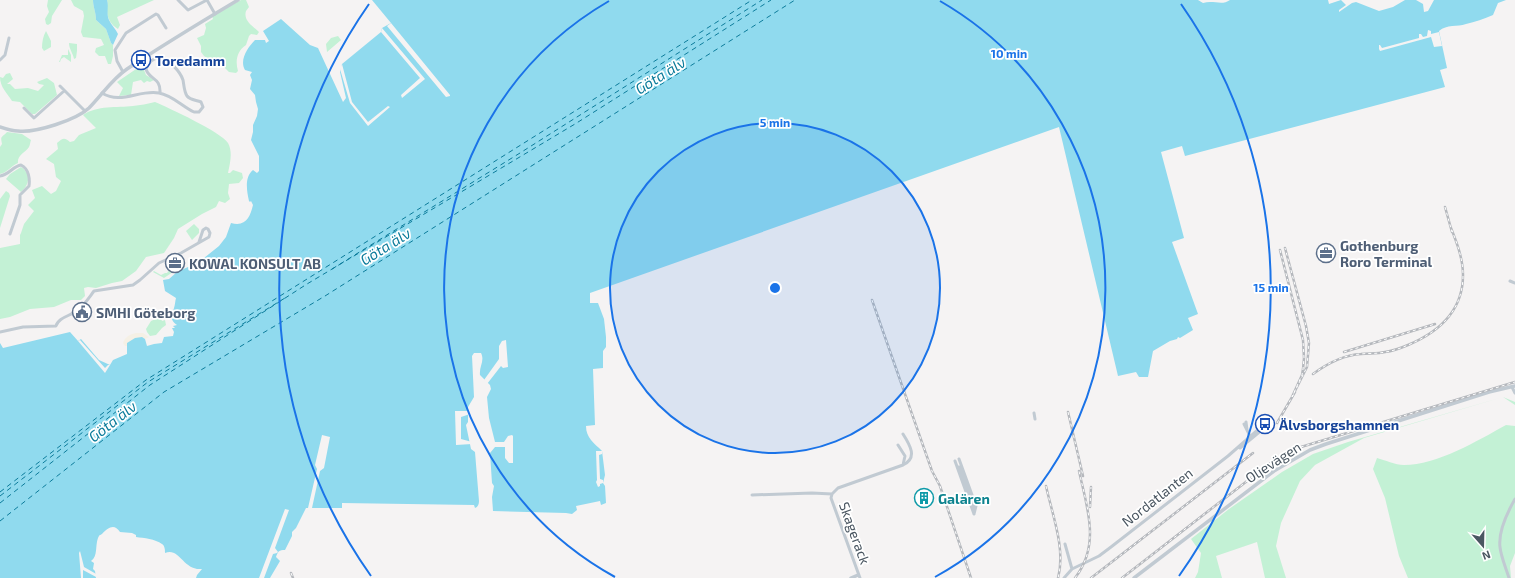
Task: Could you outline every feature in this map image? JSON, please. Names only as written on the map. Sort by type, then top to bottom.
[{"type":"street","points":[[178,0],[188,10],[207,0],[215,14]]},
{"type":"street","points":[[0,128],[14,131],[28,131],[76,117],[85,111],[123,72],[192,27],[232,2],[238,0]]},
{"type":"street","points":[[123,72],[117,61],[115,50],[126,33],[155,15],[158,15],[166,28]]},
{"type":"street","points":[[0,60],[5,55],[9,38]]},
{"type":"street","points":[[102,93],[112,98],[128,97],[149,92],[160,93],[194,112],[199,112],[202,109],[201,102],[190,99],[186,95],[183,80],[177,70],[161,57],[153,59],[148,64],[146,69],[148,74],[156,79],[160,84],[160,93]]},
{"type":"street","points":[[60,86],[85,111]]},
{"type":"street","points":[[24,108],[34,118],[64,91]]},
{"type":"street","points":[[0,176],[5,175],[21,165],[26,169],[29,179],[28,186],[20,195],[20,205],[10,234]]},
{"type":"street","points":[[0,332],[23,327],[56,326],[57,322],[76,311],[86,303],[94,291],[133,285],[159,263],[181,253],[209,236],[210,233],[208,229],[206,228],[203,230],[199,242]]},
{"type":"street","points":[[1510,281],[1515,282]]},
{"type":"street","points":[[1513,386],[1515,393]]},
{"type":"street","name":"Oljevägen","points":[[1134,578],[1274,471],[1310,450],[1489,392],[1513,386]]},
{"type":"street","points":[[1034,413],[1035,419]]},
{"type":"street","points":[[1245,423],[1247,432],[1251,437]]},
{"type":"street","name":"Nordatlanten","points":[[1064,578],[1072,569],[1099,556],[1262,429]]},
{"type":"street","points":[[752,495],[812,493],[832,494],[838,488],[902,465],[909,461],[912,455],[910,446],[903,434]]},
{"type":"street","points":[[898,446],[903,451],[905,457],[902,465]]},
{"type":"street","points":[[957,460],[975,511]]},
{"type":"street","name":"Skagerack","points":[[832,494],[831,498],[859,576]]},
{"type":"street","points":[[1509,578],[1500,547],[1505,518],[1515,499]]},
{"type":"street","points":[[1065,544],[1072,569]]},
{"type":"street","points":[[850,578],[859,576]]},
{"type":"green space","points":[[48,0],[62,0],[52,16],[51,23],[48,25],[46,24],[45,19],[49,12],[47,6]]},
{"type":"green space","points":[[71,0],[93,0],[96,20],[106,29],[113,45],[111,64],[108,64],[105,56],[99,56],[95,52],[96,48],[104,45],[101,39],[83,37],[81,32],[84,16],[83,11],[74,6]]},
{"type":"green space","points":[[107,0],[154,0],[117,17],[120,25],[118,29],[111,23],[107,13]]},
{"type":"green space","points":[[241,0],[246,0],[249,7],[245,15],[247,20],[259,32],[257,35],[251,34],[249,36],[246,45],[239,53],[237,60],[238,71],[236,73],[229,72],[219,62],[204,56],[201,52],[201,46],[197,38],[204,35],[206,28],[205,24],[213,19],[212,16]]},
{"type":"green space","points":[[46,31],[51,41],[51,47],[44,51],[42,44]]},
{"type":"green space","points":[[338,36],[341,40],[327,52],[326,44],[331,38]]},
{"type":"green space","points":[[69,43],[77,44],[76,58],[74,59],[70,47]]},
{"type":"green space","points":[[68,49],[71,55],[71,62],[64,57],[59,62],[62,55],[68,55]]},
{"type":"green space","points":[[142,65],[146,75],[154,80],[144,83],[141,80],[133,82],[131,95],[119,96],[123,88],[117,82]]},
{"type":"green space","points":[[10,73],[13,79],[7,84],[10,84],[15,89],[28,88],[38,91],[44,85],[37,82],[47,78],[54,83],[57,95],[35,114],[32,114],[20,102],[12,101],[2,87],[0,77],[3,78],[6,74]]},
{"type":"green space","points":[[155,102],[206,127],[228,143],[231,154],[228,173],[233,170],[242,173],[243,178],[239,183],[229,184],[228,193],[230,199],[225,203],[219,201],[216,207],[178,229],[164,253],[146,257],[136,271],[122,281],[96,288],[84,288],[85,296],[81,300],[71,300],[54,307],[30,309],[10,317],[0,319],[0,248],[20,244],[20,235],[24,224],[34,211],[28,205],[35,198],[32,190],[42,186],[51,194],[56,191],[61,181],[56,177],[54,164],[46,159],[58,149],[57,143],[64,139],[70,142],[74,141],[79,135],[96,128],[83,115],[89,112],[101,108],[133,106]]},
{"type":"green space","points":[[7,132],[22,134],[31,140],[29,147],[19,158],[18,163],[0,174],[1,138]]},
{"type":"green space","points":[[21,167],[27,173],[28,180],[26,186],[21,192],[6,179],[10,174]]},
{"type":"green space","points":[[6,191],[10,196],[0,228],[0,199]]},
{"type":"green space","points":[[194,224],[199,229],[199,233],[192,240],[186,231]]},
{"type":"green space","points":[[173,267],[176,270],[164,278],[153,272],[154,271],[161,275],[167,273],[169,270],[171,271]]},
{"type":"green space","points":[[160,317],[162,321],[165,320],[166,325],[156,335],[150,336],[146,329],[151,321]]},
{"type":"green space","points":[[1503,397],[1515,402],[1515,405]]},
{"type":"green space","points":[[1503,397],[1364,438],[1315,465],[1300,481],[1281,523],[1276,546],[1286,578],[1265,578],[1257,542],[1216,556],[1222,578],[1195,578],[1198,572],[1201,553],[1191,539],[1229,509],[1282,472],[1313,454],[1348,442]]},
{"type":"green space","points":[[1506,425],[1515,426],[1515,553],[1510,566],[1511,578],[1408,578],[1399,556],[1385,498],[1373,469],[1377,458],[1401,465],[1430,461],[1456,451]]},
{"type":"sand","points":[[136,333],[143,333],[149,337],[127,343],[127,346],[125,346],[123,343],[126,337]]},
{"type":"water","points":[[93,0],[107,0],[108,17],[118,34],[113,45],[106,29],[96,20]]},
{"type":"water","name":"Göta älv","points":[[372,0],[1198,0],[1203,3],[1224,3],[1230,0],[1328,0],[1329,4],[1341,0],[1346,5],[1339,10],[1339,12],[1356,2],[1379,11],[1393,7],[1405,0],[1416,0],[1423,4],[1424,12],[1428,11],[1434,0],[1506,0],[1498,3],[1493,15],[1463,25],[1445,27],[1439,31],[1447,68],[1440,70],[1445,87],[1185,156],[1182,146],[1161,152],[1184,238],[1172,242],[1198,314],[1188,318],[1193,330],[1153,351],[1148,377],[1139,377],[1136,372],[1118,376],[1059,127],[590,293],[590,303],[598,303],[604,319],[606,347],[603,351],[603,368],[593,369],[595,425],[586,426],[586,430],[593,443],[602,451],[605,475],[603,483],[605,486],[606,503],[601,505],[600,501],[576,506],[577,510],[572,514],[493,511],[492,497],[494,486],[492,483],[490,453],[495,447],[495,442],[489,418],[487,397],[491,389],[490,385],[480,375],[482,359],[481,353],[474,353],[472,356],[474,397],[468,407],[468,422],[466,425],[471,449],[475,452],[479,501],[476,508],[474,505],[342,503],[342,508],[306,508],[296,528],[292,532],[292,536],[285,550],[277,553],[276,557],[280,561],[270,578],[196,578],[202,569],[196,569],[190,566],[174,553],[165,553],[164,547],[159,542],[136,537],[136,535],[132,533],[120,532],[118,529],[111,527],[99,536],[96,554],[91,561],[94,563],[93,569],[95,571],[96,578],[0,578],[0,343],[3,348],[70,332],[78,341],[81,339],[99,360],[110,365],[113,360],[127,354],[127,343],[135,338],[142,337],[145,339],[147,346],[162,343],[164,337],[173,336],[174,332],[172,328],[175,328],[173,326],[177,325],[173,321],[172,317],[176,298],[165,291],[163,280],[169,279],[177,272],[199,262],[219,246],[226,237],[231,223],[240,224],[244,222],[249,217],[253,205],[251,201],[249,201],[247,181],[253,170],[257,173],[259,171],[259,156],[251,140],[253,125],[258,109],[255,95],[250,89],[252,80],[250,75],[252,72],[245,70],[243,66],[247,50],[255,40],[265,40],[266,43],[269,41],[263,31],[281,19],[310,45],[318,48],[343,102],[346,98],[340,72],[342,64],[381,32],[382,28],[391,23]]},
{"type":"pier","points":[[391,23],[450,96],[446,97],[387,26]]},
{"type":"pier","points":[[382,28],[425,79],[402,98],[401,95],[420,78],[381,32]]},
{"type":"pier","points":[[1428,30],[1431,31],[1431,34],[1439,32],[1442,46],[1434,47],[1431,37],[1380,51],[1379,49],[1379,45],[1382,48],[1419,38],[1419,34],[1423,37],[1427,36]]},
{"type":"pier","points":[[342,64],[352,102],[368,122],[388,106],[390,107],[368,126],[350,103],[340,69]]},
{"type":"pier","points":[[80,340],[105,368],[110,365],[105,373],[78,341]]},
{"type":"pier","points":[[506,340],[508,367],[503,368],[501,366],[487,384],[484,380],[499,359],[499,346],[502,341]]},
{"type":"pier","points":[[455,411],[470,411],[470,414],[461,417],[461,439],[472,442],[472,444],[456,445]]},
{"type":"pier","points":[[322,435],[330,437],[324,468],[320,471],[312,508],[308,508],[317,469],[315,465]]},
{"type":"pier","points":[[512,435],[513,463],[509,463],[505,458],[505,447],[495,447],[495,442],[504,442],[508,436]]},
{"type":"pier","points":[[596,451],[602,451],[602,454],[599,455],[600,479],[603,480],[603,483],[598,487],[596,482]]},
{"type":"pier","points":[[285,509],[289,510],[275,548],[278,552],[273,554],[264,578],[259,578]]},
{"type":"pier","points":[[80,551],[84,567],[98,575],[98,578],[83,570],[83,578],[81,578]]},
{"type":"ferry route","points":[[0,492],[146,380],[752,0]]},
{"type":"ferry route","points":[[332,269],[520,153],[762,0]]},
{"type":"ferry route","points":[[0,503],[150,385],[307,284],[575,124],[771,0]]},
{"type":"ferry route","points":[[0,521],[164,392],[325,296],[795,0]]},
{"type":"ferry route","points":[[0,496],[148,382],[285,298]]},
{"type":"railway","points":[[1445,207],[1452,232]]},
{"type":"railway","points":[[1313,374],[1324,366],[1348,356],[1382,353],[1405,346],[1430,334],[1447,319],[1454,310],[1459,299],[1463,275],[1461,257],[1451,228]]},
{"type":"railway","points":[[1280,250],[1303,340],[1304,358],[1302,375],[1292,397],[1307,367],[1309,343],[1306,326],[1285,248]]},
{"type":"railway","points":[[872,300],[932,471],[940,486],[971,578]]},
{"type":"railway","points":[[1344,352],[1435,324]]},
{"type":"railway","points":[[1122,578],[1269,464],[1282,456],[1301,447],[1515,382]]},
{"type":"railway","points":[[1277,423],[1295,392]]},
{"type":"railway","points":[[1068,412],[1083,476]]},
{"type":"railway","points":[[1091,578],[1253,453]]},
{"type":"railway","points":[[1075,578],[1083,565],[1088,552],[1090,539],[1088,512],[1079,471]]},
{"type":"railway","points":[[1046,486],[1055,520],[1059,544],[1060,567],[1058,578]]},
{"type":"railway","points":[[1090,507],[1091,487]]},
{"type":"railway","points":[[291,573],[293,578]]},
{"type":"place","name":"Toredamm","points":[[141,60]]},
{"type":"place","name":"Gothenburg Roro Terminal","points":[[1326,253]]},
{"type":"place","name":"KOWAL KONSULT AB","points":[[175,263]]},
{"type":"place","name":"SMHI Göteborg","points":[[82,312]]},
{"type":"place","name":"Älvsborgshamnen","points":[[1265,424]]},
{"type":"place","name":"Galären","points":[[924,498]]}]
